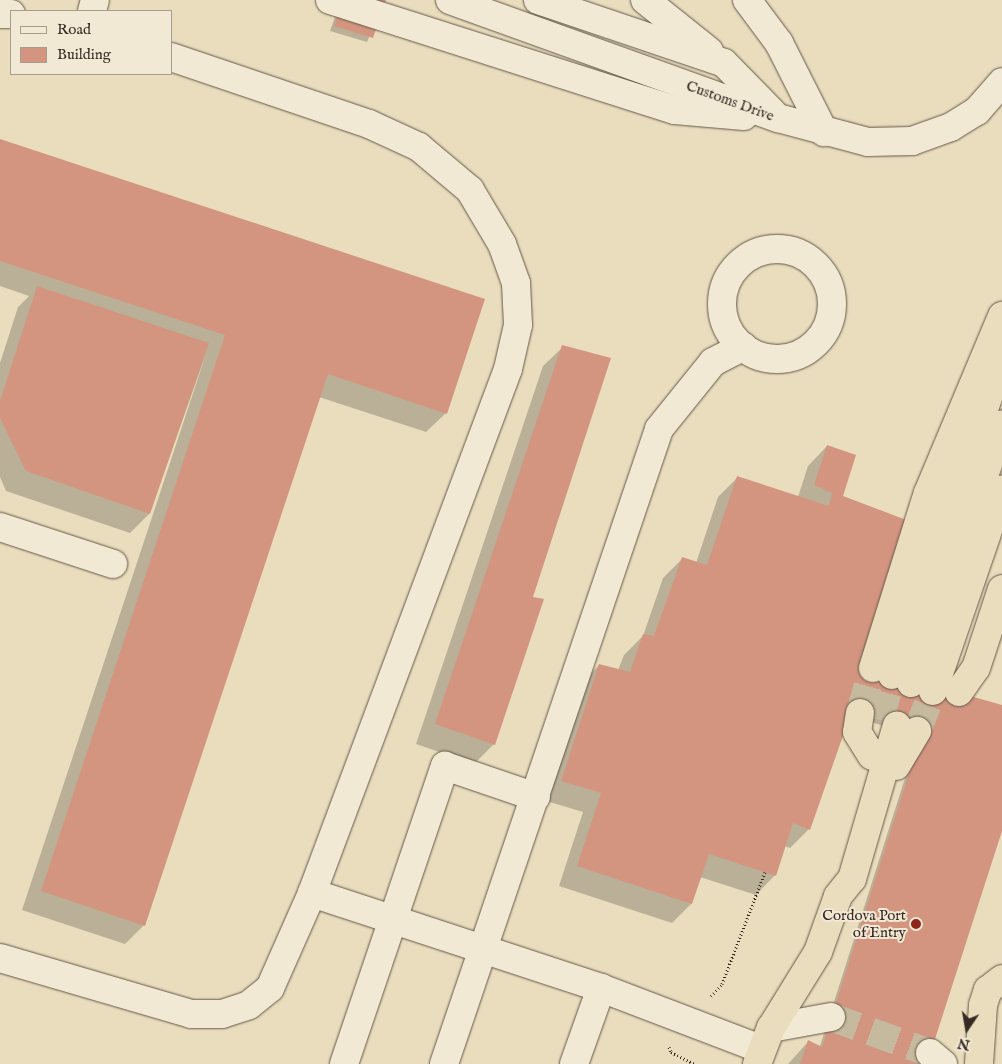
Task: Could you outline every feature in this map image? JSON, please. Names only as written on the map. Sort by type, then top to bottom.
[{"type":"highway","points":[[914,682],[928,493],[1002,316]]},
{"type":"highway","points":[[914,682],[1002,358]]},
{"type":"highway","points":[[914,682],[1002,426]]},
{"type":"highway","points":[[914,682],[1002,489]]},
{"type":"highway","points":[[914,682],[976,668],[1002,589]]},
{"type":"highway","points":[[763,1047],[818,952],[828,916],[852,879],[881,791],[889,722],[872,756],[881,791]]},
{"type":"highway","points":[[980,1064],[983,1006],[988,990],[1002,979]]},
{"type":"lane","points":[[330,0],[675,110],[778,118]]},
{"type":"lane","name":"Customs Drive","points":[[450,0],[778,118],[824,132],[868,142],[912,142],[958,123],[976,111],[1002,82]]},
{"type":"lane","points":[[538,0],[724,63]]},
{"type":"lane","points":[[645,0],[724,63],[778,118]]},
{"type":"lane","points":[[747,0],[779,43],[824,132]]},
{"type":"lane","points":[[0,958],[145,1003],[191,1014],[222,1014],[248,1005],[270,988],[312,892],[508,368],[518,325],[516,283],[502,244],[470,190],[420,147],[369,124],[172,57]]},
{"type":"lane","points":[[771,249],[793,250],[812,260],[826,277],[833,297],[831,319],[821,338],[804,352],[784,359],[762,357],[743,347],[729,330],[722,310],[724,288],[734,269],[751,255],[771,249]]},
{"type":"lane","points":[[444,1064],[485,948],[659,429],[713,362],[743,347]]},
{"type":"lane","points":[[0,527],[112,564]]},
{"type":"lane","points":[[344,1064],[445,766],[536,797]]},
{"type":"lane","points":[[312,892],[395,916],[678,1015],[763,1047],[831,1017]]},
{"type":"lane","points":[[574,1064],[601,988]]},
{"type":"path","points":[[695,1064],[671,1052],[669,1044],[678,1015],[684,1004],[715,995],[722,984],[765,872]]},
{"type":"building","points":[[343,0],[386,0],[373,38],[334,26]]},
{"type":"building","points":[[0,139],[485,299],[447,414],[328,374],[145,926],[41,891],[225,335],[0,261]]},
{"type":"building","points":[[37,286],[209,343],[150,514],[26,471],[0,418],[0,401]]},
{"type":"building","points":[[562,345],[611,358],[533,597],[544,599],[495,745],[435,724]]},
{"type":"building","points":[[827,445],[856,455],[843,496],[909,521],[865,666],[1002,705],[1002,831],[927,1064],[800,1064],[808,1040],[822,1047],[922,732],[852,710],[810,830],[793,823],[776,876],[709,854],[692,904],[577,866],[601,793],[561,781],[599,664],[630,672],[643,634],[654,636],[682,557],[707,565],[737,476],[829,506],[832,493],[814,485]]},
{"type":"tunnel","points":[[860,713],[873,668]]},
{"type":"tunnel","points":[[880,720],[892,675]]},
{"type":"tunnel","points":[[917,731],[933,691]]},
{"type":"tunnel","points":[[831,1017],[930,1053]]},
{"type":"place","name":"Cordova Port of Entry","points":[[916,924]]}]
